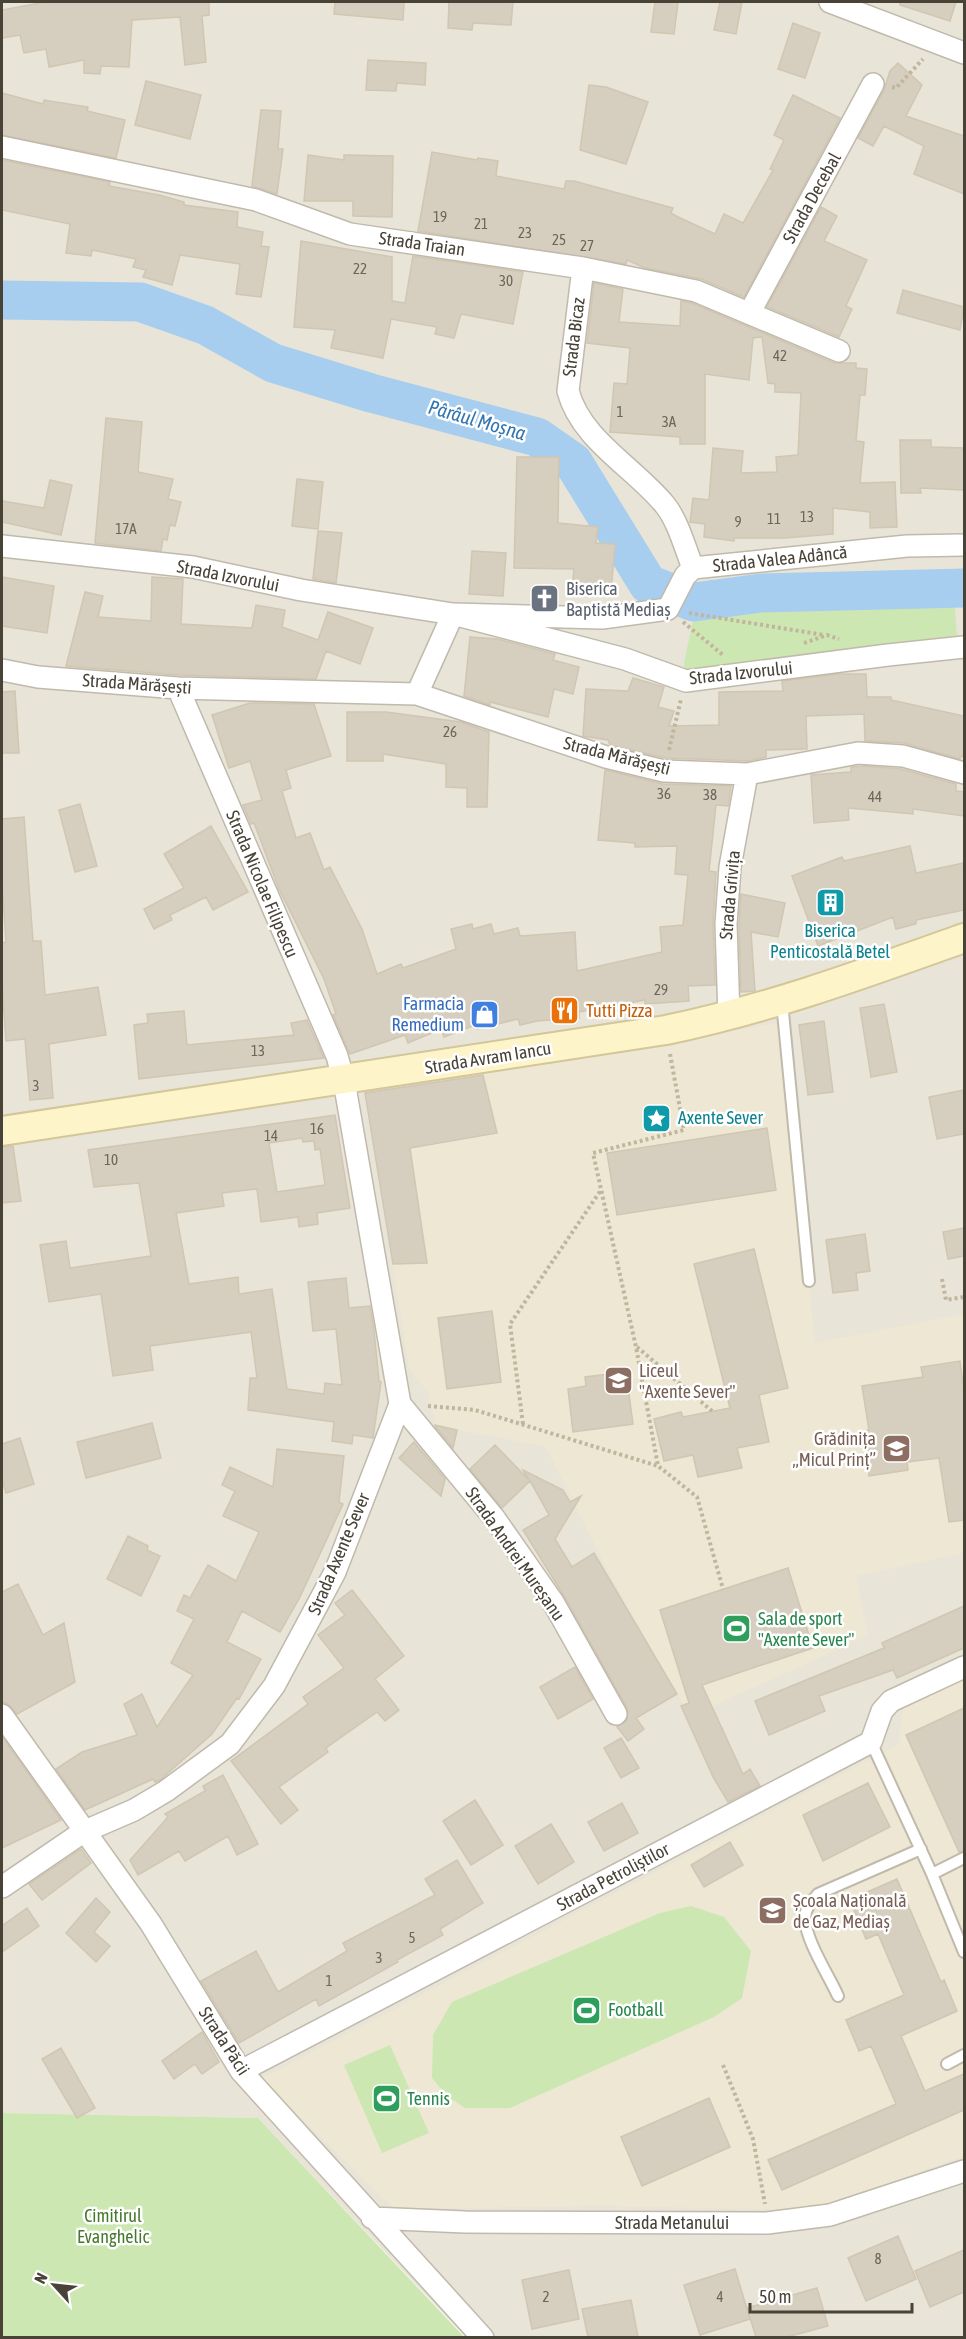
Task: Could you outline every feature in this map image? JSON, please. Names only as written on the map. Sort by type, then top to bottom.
[{"type":"main road","name":"Strada Avram Iancu","points":[[2,1131],[344,1081],[666,1030],[729,1017],[782,1002],[964,938]]},
{"type":"street","points":[[830,2],[964,53]]},
{"type":"street","name":"Strada Decebal","points":[[750,312],[873,84]]},
{"type":"street","name":"Strada Traian","points":[[2,147],[256,200],[350,234],[583,268],[696,291],[839,351]]},
{"type":"street","name":"Strada Bicaz","points":[[572,405],[568,391],[583,268]]},
{"type":"street","name":"Strada Valea Adâncă","points":[[572,405],[594,437],[637,474],[667,507],[689,572],[907,546],[964,545]]},
{"type":"street","name":"Strada Izvorului","points":[[2,546],[193,567],[302,590],[453,614],[625,659],[686,681],[888,655],[964,648]]},
{"type":"street","points":[[668,609],[689,572]]},
{"type":"street","name":"Strada Izvorului","points":[[453,614],[603,618],[668,609]]},
{"type":"street","points":[[417,694],[453,614]]},
{"type":"street","name":"Strada Mărășești","points":[[2,670],[38,677],[178,688],[417,694],[606,757],[663,771],[747,774],[858,753],[903,756],[964,773]]},
{"type":"street","name":"Strada Nicolae Filipescu","points":[[178,688],[337,1056],[344,1081]]},
{"type":"street","name":"Strada Grivița","points":[[729,1017],[727,901],[730,867],[747,774]]},
{"type":"street","points":[[344,1081],[400,1404]]},
{"type":"street","name":"Strada Andrei Mureșanu","points":[[400,1404],[495,1519],[552,1602],[616,1714]]},
{"type":"street","name":"Strada Axente Sever","points":[[2,1887],[83,1832],[134,1810],[166,1791],[230,1744],[290,1658],[335,1572],[400,1404]]},
{"type":"street","points":[[872,1742],[882,1711],[891,1701],[964,1667]]},
{"type":"street","name":"Strada Păcii","points":[[2,1715],[83,1832],[151,1924],[241,2071],[372,2218],[483,2337]]},
{"type":"street","name":"Strada Petroliștilor","points":[[241,2071],[872,1742]]},
{"type":"street","name":"Strada Metanului","points":[[372,2218],[465,2222],[767,2223],[830,2215],[964,2171]]},
{"type":"lane","points":[[782,1002],[809,1281]]},
{"type":"lane","points":[[872,1742],[932,1874],[964,1952]]},
{"type":"lane","points":[[838,1996],[807,1930],[805,1917],[807,1906],[818,1894],[921,1849]]},
{"type":"lane","points":[[932,1874],[964,1858]]},
{"type":"lane","points":[[947,2064],[964,2055]]},
{"type":"path","points":[[668,609],[827,635]]},
{"type":"path","points":[[668,609],[727,658]]},
{"type":"path","points":[[675,727],[686,681]]},
{"type":"path","points":[[658,1466],[636,1347],[593,1153],[684,1130],[666,1030]]},
{"type":"path","points":[[524,1424],[510,1324],[601,1189]]},
{"type":"path","points":[[942,1279],[946,1300],[964,1297]]},
{"type":"path","points":[[636,1347],[712,1412]]},
{"type":"path","points":[[400,1404],[475,1410],[658,1466],[697,1497],[723,1589]]},
{"type":"path","points":[[723,2065],[753,2139],[767,2223]]},
{"type":"shaded area","points":[[2,2],[964,2],[964,2337],[466,2337],[258,2118],[2,2113]]},
{"type":"shaded area","name":"Liceul \"Axente Sever\"","points":[[783,1022],[815,1343],[964,1314],[964,1553],[856,1576],[868,1636],[690,1716],[608,1572],[546,1447],[435,1425],[429,1393],[409,1368],[365,1093]]},
{"type":"shaded area","name":"Școala Națională de Gaz, Mediaș","points":[[964,1671],[964,2156],[813,2210],[598,2206],[394,2209],[261,2079],[899,1744],[905,1690]]},
{"type":"green space","points":[[771,598],[954,600],[958,648],[686,681],[684,663],[694,615]]},
{"type":"green space","name":"Football","points":[[691,1906],[724,1917],[751,1951],[742,1998],[714,2017],[510,2108],[465,2108],[447,2096],[432,2078],[433,2035],[452,2002],[660,1913]]},
{"type":"green space","name":"Tennis","points":[[390,2045],[429,2133],[382,2153],[344,2065]]},
{"type":"green space","name":"Cimitirul Evanghelic","points":[[2,2113],[258,2118],[464,2337],[2,2338]]},
{"type":"building","points":[[45,2],[209,2],[209,15],[202,16],[206,62],[185,65],[180,17],[132,20],[129,67],[101,66],[100,74],[84,73],[84,60],[49,67],[46,49],[24,53],[20,35],[2,38],[2,10]]},
{"type":"building","points":[[335,2],[404,2],[403,20],[334,14]]},
{"type":"building","points":[[449,2],[513,2],[511,25],[473,23],[472,30],[448,28]]},
{"type":"building","points":[[655,2],[678,2],[674,34],[651,32]]},
{"type":"building","points":[[720,2],[742,2],[736,34],[714,30]]},
{"type":"building","points":[[900,2],[956,2],[950,21],[900,5]]},
{"type":"building","points":[[793,23],[820,33],[805,78],[778,69]]},
{"type":"building","points":[[368,60],[426,63],[425,85],[397,83],[396,91],[366,90]]},
{"type":"building","points":[[898,63],[922,85],[906,116],[964,136],[964,194],[914,174],[924,146],[884,126],[873,146],[858,138],[884,90],[890,71]]},
{"type":"building","points":[[146,81],[201,95],[190,139],[135,125]]},
{"type":"building","points":[[589,85],[606,87],[648,102],[626,164],[580,150]]},
{"type":"building","points":[[2,93],[43,104],[44,100],[88,107],[87,111],[125,120],[116,158],[2,135]]},
{"type":"building","points":[[793,95],[840,118],[744,297],[701,279],[645,268],[627,260],[626,264],[418,231],[432,152],[477,160],[478,158],[498,161],[496,176],[564,189],[566,181],[574,181],[673,208],[671,213],[715,234],[724,214],[743,223],[773,170],[770,169],[784,140],[774,135]]},
{"type":"building","points":[[261,110],[281,111],[278,149],[283,149],[277,194],[252,186]]},
{"type":"building","points":[[308,155],[344,160],[344,155],[393,156],[392,217],[353,216],[353,201],[304,201]]},
{"type":"building","points":[[2,160],[110,182],[109,186],[159,195],[184,202],[184,205],[238,212],[237,227],[263,232],[261,246],[269,247],[261,297],[236,294],[240,264],[180,255],[172,285],[143,277],[146,270],[133,267],[136,259],[92,250],[91,256],[66,253],[70,224],[2,210]]},
{"type":"building","points":[[821,207],[837,216],[824,241],[867,260],[846,306],[852,309],[839,337],[767,307]]},
{"type":"building","points":[[301,241],[392,257],[392,301],[405,303],[413,256],[523,272],[513,324],[461,314],[454,338],[435,334],[437,327],[391,319],[383,358],[331,348],[335,330],[294,327]]},
{"type":"building","points":[[594,283],[623,289],[619,322],[680,326],[681,301],[692,303],[834,363],[856,363],[856,368],[867,369],[865,395],[860,395],[856,441],[864,442],[860,483],[895,482],[897,527],[870,528],[870,512],[833,508],[833,534],[785,538],[734,538],[734,541],[704,537],[705,524],[690,522],[693,498],[709,500],[713,448],[743,451],[741,473],[777,472],[776,457],[798,455],[801,393],[775,392],[775,384],[768,383],[762,337],[753,338],[749,380],[705,374],[705,444],[680,444],[680,437],[610,432],[614,383],[627,384],[630,348],[587,343]]},
{"type":"building","points":[[903,290],[964,307],[960,330],[897,313]]},
{"type":"building","points":[[106,418],[142,422],[138,472],[173,479],[168,499],[181,502],[175,526],[170,525],[167,540],[163,539],[161,551],[95,543]]},
{"type":"building","points":[[900,440],[931,440],[931,447],[964,448],[964,490],[920,488],[921,493],[901,493]]},
{"type":"building","points":[[517,457],[559,457],[558,523],[598,527],[596,543],[615,544],[611,592],[572,588],[574,569],[514,568]]},
{"type":"building","points":[[297,479],[323,482],[318,529],[292,526]]},
{"type":"building","points":[[50,480],[72,485],[61,535],[2,522],[2,501],[44,508]]},
{"type":"building","points":[[318,531],[342,533],[336,583],[313,579]]},
{"type":"building","points":[[472,551],[506,553],[503,596],[469,594]]},
{"type":"building","points":[[2,577],[54,586],[47,633],[2,626]]},
{"type":"building","points":[[152,577],[183,579],[181,624],[252,628],[256,605],[285,610],[282,627],[318,640],[328,612],[373,628],[360,664],[326,651],[316,679],[179,675],[66,666],[85,592],[103,596],[98,617],[151,621]]},
{"type":"building","points":[[470,637],[497,639],[555,654],[553,660],[579,667],[573,694],[554,689],[548,717],[490,702],[490,705],[464,696]]},
{"type":"building","points":[[838,674],[866,674],[867,697],[891,697],[891,700],[964,716],[964,757],[960,756],[960,759],[904,743],[865,741],[864,714],[806,716],[807,749],[766,750],[766,757],[748,761],[666,758],[610,745],[608,740],[583,736],[586,689],[628,691],[633,678],[664,687],[658,707],[674,711],[669,726],[719,725],[719,692],[783,691],[782,681]]},
{"type":"building","points":[[15,691],[19,753],[2,753],[2,692]]},
{"type":"building","points":[[250,703],[314,704],[331,756],[286,770],[291,788],[282,791],[296,838],[310,833],[324,870],[330,867],[362,929],[377,974],[401,964],[403,968],[456,949],[451,929],[472,924],[473,929],[491,924],[494,934],[518,928],[520,936],[575,932],[577,971],[662,952],[660,927],[683,925],[688,875],[675,874],[677,846],[635,847],[635,843],[598,840],[605,770],[663,784],[731,786],[728,806],[716,805],[709,871],[716,872],[713,924],[715,985],[688,986],[689,1001],[645,1004],[645,1000],[579,1012],[579,1018],[537,1021],[520,1025],[518,1019],[477,1029],[475,1025],[444,1037],[441,1029],[408,1043],[405,1035],[350,1054],[333,1015],[336,1014],[324,979],[279,889],[254,823],[251,824],[243,805],[262,800],[250,761],[229,768],[212,715]]},
{"type":"building","points":[[347,712],[386,712],[461,722],[489,732],[487,807],[467,807],[467,788],[446,787],[446,764],[383,754],[383,761],[347,761]]},
{"type":"building","points":[[851,767],[901,769],[956,784],[956,791],[964,792],[964,816],[913,809],[913,814],[848,808],[849,820],[814,823],[811,775],[851,772]]},
{"type":"building","points":[[80,804],[97,866],[75,872],[59,810]]},
{"type":"building","points":[[24,817],[33,941],[41,941],[45,995],[98,987],[106,1035],[49,1044],[53,1098],[30,1100],[25,1039],[6,1041],[2,983],[2,943],[6,942],[2,882],[2,819]]},
{"type":"building","points":[[211,826],[248,892],[213,910],[206,897],[170,915],[172,920],[154,929],[144,909],[184,888],[164,854]]},
{"type":"building","points":[[910,846],[916,873],[964,863],[964,910],[916,920],[916,924],[896,929],[893,917],[818,946],[792,876],[842,857],[844,861]]},
{"type":"building","points":[[741,894],[785,903],[778,937],[751,932],[755,991],[741,992],[739,924]]},
{"type":"building","points":[[884,1004],[897,1072],[871,1077],[860,1008]]},
{"type":"building","points":[[184,1011],[187,1045],[294,1035],[291,1023],[307,1020],[324,1058],[139,1079],[134,1025],[148,1023],[147,1014]]},
{"type":"building","points":[[824,1021],[833,1092],[808,1095],[799,1025]]},
{"type":"building","points":[[483,1075],[497,1133],[410,1148],[427,1263],[393,1264],[365,1093]]},
{"type":"building","points":[[964,1090],[964,1134],[937,1139],[929,1097]]},
{"type":"building","points":[[335,1115],[350,1208],[317,1213],[318,1224],[299,1227],[298,1217],[261,1222],[257,1189],[222,1193],[224,1206],[176,1213],[189,1284],[238,1277],[239,1294],[272,1289],[287,1389],[324,1394],[325,1383],[342,1385],[336,1329],[313,1331],[308,1282],[346,1278],[349,1308],[370,1306],[379,1381],[381,1382],[373,1438],[353,1435],[352,1444],[332,1441],[334,1422],[248,1410],[250,1378],[257,1378],[251,1332],[150,1346],[153,1370],[113,1376],[101,1294],[49,1302],[40,1245],[66,1241],[70,1268],[151,1256],[139,1183],[94,1187],[88,1150]],"holes":[[[302,1138],[303,1142],[314,1141],[315,1150],[320,1149],[325,1185],[277,1192],[269,1143]]]},
{"type":"building","points":[[767,1128],[776,1190],[617,1215],[607,1153]]},
{"type":"building","points":[[13,1146],[21,1201],[2,1203],[2,1147]]},
{"type":"building","points":[[964,1228],[964,1256],[948,1259],[943,1232]]},
{"type":"building","points":[[865,1234],[870,1271],[856,1273],[858,1290],[833,1293],[826,1240]]},
{"type":"building","points":[[754,1249],[788,1388],[759,1395],[769,1442],[737,1448],[742,1468],[698,1477],[693,1455],[664,1461],[654,1419],[681,1412],[683,1417],[730,1408],[694,1264]]},
{"type":"building","points":[[492,1311],[501,1382],[447,1389],[438,1318]]},
{"type":"building","points":[[960,1361],[964,1391],[964,1520],[949,1522],[939,1458],[907,1462],[908,1470],[869,1476],[863,1431],[869,1430],[862,1386],[923,1377],[921,1367]]},
{"type":"building","points":[[626,1372],[633,1424],[573,1432],[568,1389],[586,1386],[585,1377]]},
{"type":"building","points":[[152,1423],[161,1458],[86,1478],[77,1442]]},
{"type":"building","points":[[435,1426],[457,1430],[453,1448]]},
{"type":"building","points":[[20,1438],[34,1484],[6,1493],[2,1480],[2,1444]]},
{"type":"building","points":[[414,1442],[445,1479],[441,1496],[399,1458]]},
{"type":"building","points":[[495,1445],[529,1480],[523,1470],[563,1490],[570,1502],[581,1496],[555,1539],[572,1567],[594,1553],[677,1694],[636,1718],[644,1729],[628,1741],[617,1727],[627,1720],[627,1708],[564,1596],[523,1530],[549,1515],[530,1481],[502,1508],[470,1469]]},
{"type":"building","points":[[277,1449],[344,1456],[339,1502],[343,1504],[300,1597],[280,1632],[242,1611],[227,1642],[261,1659],[239,1699],[237,1698],[212,1734],[160,1780],[155,1782],[153,1779],[85,1810],[56,1769],[82,1752],[137,1735],[124,1704],[142,1694],[157,1727],[193,1675],[171,1663],[194,1619],[177,1611],[184,1595],[190,1598],[208,1565],[236,1581],[259,1532],[223,1516],[235,1491],[222,1485],[230,1467],[273,1487]]},
{"type":"building","points":[[128,1536],[148,1546],[147,1550],[160,1556],[141,1596],[107,1579]]},
{"type":"building","name":"Sala de sport \"Axente Sever\"","points":[[788,1568],[813,1648],[702,1685],[743,1774],[750,1769],[760,1786],[728,1802],[713,1777],[681,1706],[689,1703],[660,1610]]},
{"type":"building","points":[[18,1584],[43,1635],[64,1623],[75,1682],[17,1714],[8,1704],[2,1702],[2,1592]]},
{"type":"building","points":[[352,1590],[404,1656],[375,1679],[399,1710],[385,1721],[377,1712],[326,1748],[328,1752],[279,1787],[298,1810],[281,1824],[231,1761],[308,1704],[303,1697],[344,1668],[318,1635],[345,1615],[335,1603]]},
{"type":"building","points":[[964,1606],[964,1648],[897,1678],[893,1670],[819,1696],[825,1711],[769,1735],[755,1701],[884,1648],[882,1643]]},
{"type":"building","points":[[575,1667],[593,1699],[558,1719],[540,1687]]},
{"type":"building","points":[[964,1708],[964,1851],[959,1852],[906,1735]]},
{"type":"building","points":[[2,1736],[61,1820],[2,1848]]},
{"type":"building","points":[[621,1738],[639,1768],[621,1778],[604,1748]]},
{"type":"building","points":[[223,1775],[258,1844],[237,1855],[228,1836],[185,1861],[179,1851],[138,1875],[130,1860],[168,1817],[165,1814],[205,1791],[203,1786]]},
{"type":"building","points":[[868,1783],[890,1827],[823,1861],[803,1815]]},
{"type":"building","points":[[475,1800],[503,1845],[471,1865],[443,1821]]},
{"type":"building","points":[[622,1803],[638,1833],[604,1851],[588,1822]]},
{"type":"building","points":[[551,1824],[574,1862],[538,1884],[515,1846]]},
{"type":"building","points":[[730,1842],[743,1865],[704,1887],[691,1865]]},
{"type":"building","points":[[81,1849],[91,1863],[42,1900],[29,1884]]},
{"type":"building","points":[[457,1860],[483,1903],[440,1929],[443,1935],[397,1960],[398,1962],[319,2006],[316,1999],[239,2043],[201,1981],[256,1951],[278,1992],[347,1951],[343,1943],[435,1895],[425,1879]]},
{"type":"building","points":[[897,1879],[941,1982],[944,1980],[957,2011],[901,2036],[925,2091],[964,2074],[964,2110],[782,2190],[768,2160],[896,2104],[871,2046],[859,2051],[846,2020],[904,1995],[878,1934],[866,1939],[853,1908],[864,1903],[860,1895]]},
{"type":"building","points":[[96,1898],[110,1912],[94,1932],[110,1946],[96,1962],[66,1933]]},
{"type":"building","points":[[27,1908],[39,1926],[2,1952],[2,1926]]},
{"type":"building","points":[[202,2032],[219,2062],[202,2074],[195,2064],[174,2079],[162,2061]]},
{"type":"building","points":[[61,2048],[95,2108],[77,2118],[42,2059]]},
{"type":"building","points":[[709,2098],[730,2147],[642,2186],[621,2137]]},
{"type":"building","points":[[898,2236],[916,2279],[866,2301],[848,2258]]},
{"type":"building","points":[[964,2250],[964,2292],[930,2307],[915,2271]]},
{"type":"building","points":[[735,2269],[750,2319],[700,2335],[684,2285]]},
{"type":"building","points":[[569,2270],[579,2319],[532,2329],[522,2280]]},
{"type":"building","points":[[817,2288],[828,2326],[787,2337],[756,2337],[747,2308]]},
{"type":"building","points":[[631,2300],[638,2337],[588,2337],[582,2309]]},
{"type":"waterway","name":"Pârâul Moșna","points":[[2,300],[140,302],[205,325],[273,363],[371,393],[537,437],[573,462],[648,584],[694,602],[761,593],[964,588]]},
{"type":"place","name":"Biserica Baptistă Mediaș","points":[[545,599]]},
{"type":"place","name":"Biserica Penticostală Betel","points":[[830,902]]},
{"type":"place","name":"Tutti Pizza","points":[[565,1011]]},
{"type":"place","name":"Farmacia Remedium","points":[[485,1014]]},
{"type":"place","name":"Axente Sever","points":[[657,1118]]},
{"type":"place","name":"Liceul \"Axente Sever\"","points":[[618,1381]]},
{"type":"place","name":"Grădinița „Micul Prinț”","points":[[897,1449]]},
{"type":"place","name":"Sala de sport \"Axente Sever\"","points":[[737,1629]]},
{"type":"place","name":"Școala Națională de Gaz, Mediaș","points":[[772,1911]]},
{"type":"place","name":"Football","points":[[587,2010]]},
{"type":"place","name":"Tennis","points":[[386,2099]]}]
